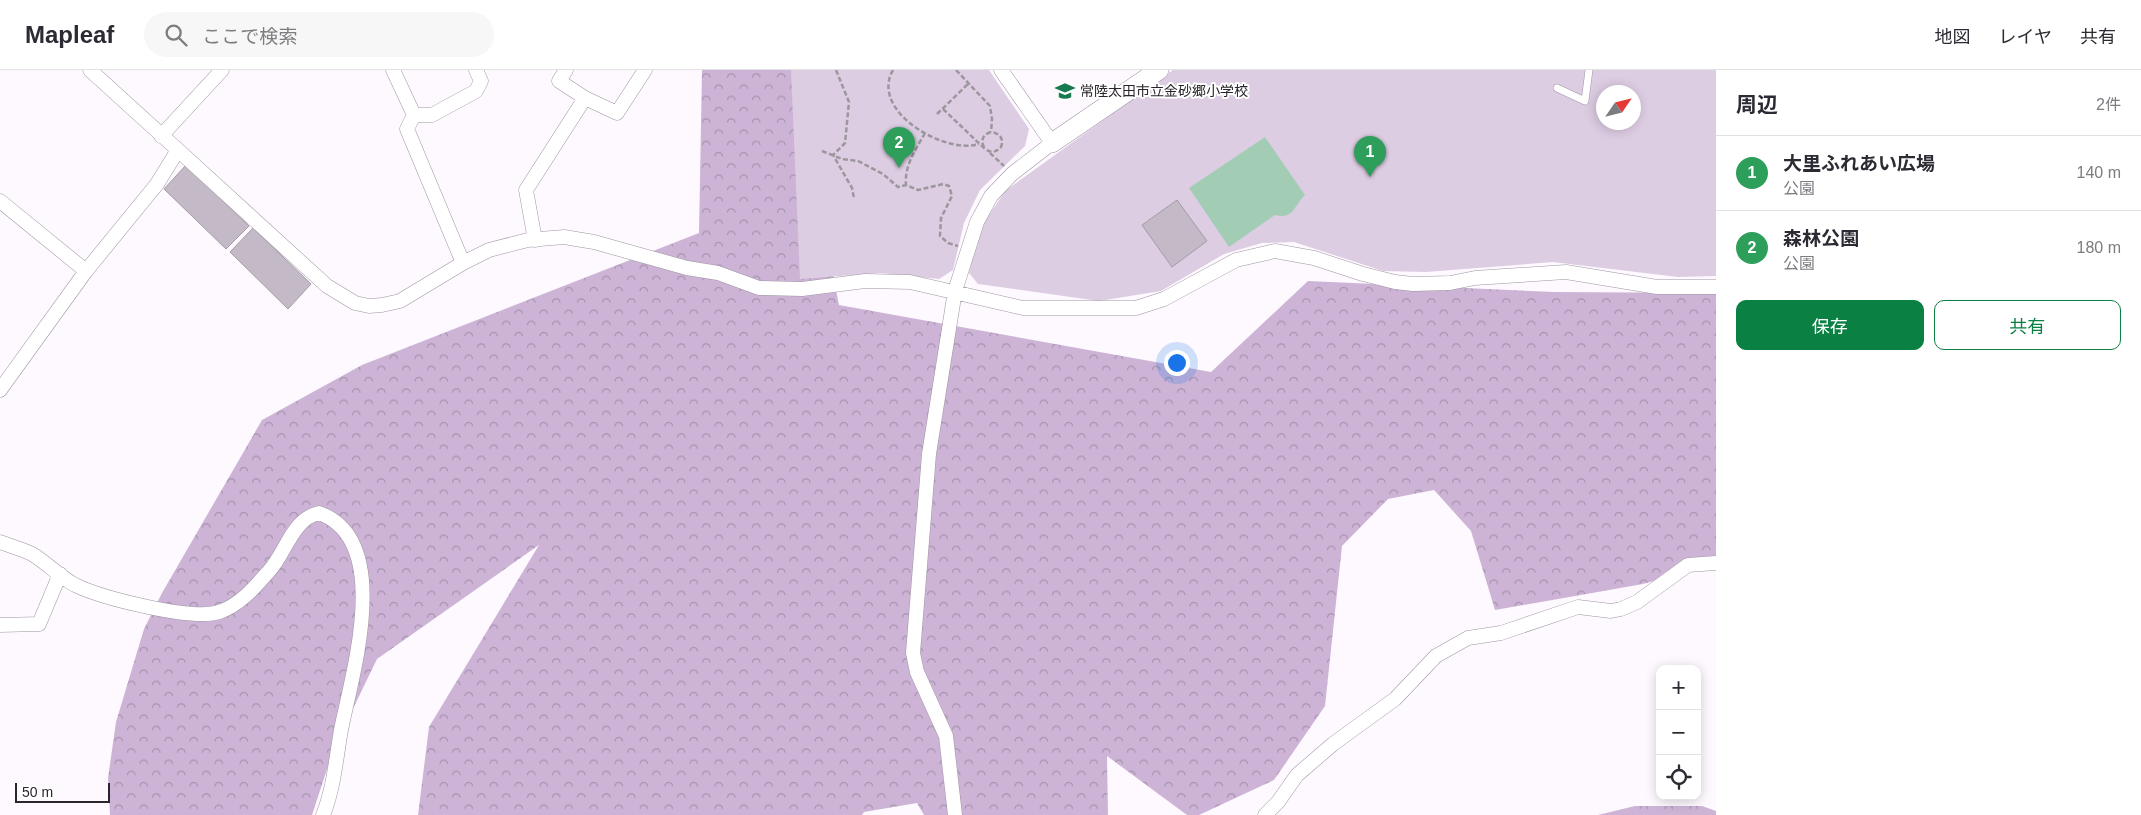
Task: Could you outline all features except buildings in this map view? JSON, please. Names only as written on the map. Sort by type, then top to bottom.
[{"type":"street","points":[[90,70],[327,286],[355,303],[368,306],[400,301],[463,262],[489,250],[535,240],[564,237],[594,242],[687,268],[718,273],[759,288],[802,289],[865,281],[910,282],[1023,308],[1136,308],[1164,299],[1236,260],[1275,251],[1314,258],[1371,276],[1413,284],[1450,283],[1475,278],[1566,272],[1657,287],[1716,287]]},
{"type":"street","points":[[161,136],[222,70]]},
{"type":"street","points":[[393,70],[414,115]]},
{"type":"street","points":[[414,115],[432,115],[476,91],[481,81],[476,70]]},
{"type":"street","points":[[566,70],[559,81],[585,98],[617,113],[645,70]]},
{"type":"street","points":[[1001,70],[1052,143]]},
{"type":"street","points":[[955,815],[946,736],[917,672],[913,653],[929,454],[955,291],[968,248],[984,208],[991,196],[1012,174],[1052,143],[1159,70]]},
{"type":"street","points":[[535,240],[526,190],[585,98]]},
{"type":"street","points":[[414,115],[407,129],[463,262]]},
{"type":"street","points":[[2,382],[86,271],[157,184],[178,150]]},
{"type":"street","points":[[0,201],[86,271]]},
{"type":"street","points":[[0,542],[31,554],[73,584],[105,597],[189,614],[214,613],[240,600],[254,587],[286,549],[303,519],[319,513],[340,525],[356,555],[361,580],[362,609],[360,637],[351,693],[342,727],[329,801],[323,815]]},
{"type":"street","points":[[1265,815],[1278,802],[1297,775],[1308,764],[1395,699],[1422,669],[1444,651],[1468,638],[1501,633],[1578,607],[1611,611],[1621,609],[1637,602],[1688,565],[1716,563]]},
{"type":"street","points":[[0,625],[39,624],[60,574]]},
{"type":"lane","points":[[1557,88],[1585,101],[1589,70]]},
{"type":"path","points":[[833,155],[845,143],[849,102],[836,70]]},
{"type":"path","points":[[893,70],[890,76],[893,103],[900,115],[910,124],[934,138],[954,144],[973,146],[980,144]]},
{"type":"path","points":[[956,70],[990,106],[991,132]]},
{"type":"path","points":[[937,114],[968,84]]},
{"type":"path","points":[[943,110],[1012,174]]},
{"type":"path","points":[[985,149],[982,141],[984,136],[991,132]]},
{"type":"path","points":[[989,152],[997,151],[1002,143],[999,135],[991,132]]},
{"type":"path","points":[[906,185],[905,175],[907,167],[924,133]]},
{"type":"path","points":[[822,151],[858,161],[883,174],[898,186],[906,185],[918,190],[943,184],[949,186],[952,196],[941,218],[940,236],[948,243],[968,248]]},
{"type":"path","points":[[833,155],[852,188],[854,198]]},
{"type":"green space","points":[[702,70],[792,70],[839,305],[1211,372],[1308,281],[1554,292],[1716,293],[1716,564],[1643,584],[1495,610],[1471,531],[1434,490],[1388,499],[1342,546],[1325,706],[1274,780],[1199,815],[1187,815],[1107,756],[1108,815],[924,815],[917,803],[864,812],[862,815],[418,815],[429,727],[539,545],[377,659],[334,748],[312,815],[110,815],[108,778],[116,722],[144,629],[162,593],[262,420],[362,365],[699,233]]},
{"type":"green space","points":[[1635,806],[1702,806],[1716,811],[1716,815],[1598,815]]},
{"type":"shaded area","points":[[791,70],[989,70],[1029,129],[1025,146],[980,190],[964,223],[953,270],[939,279],[880,273],[800,279]]},
{"type":"shaded area","points":[[1173,70],[1716,70],[1716,276],[1678,277],[1553,262],[1426,272],[1383,271],[1294,242],[1262,243],[1224,254],[1161,291],[1099,301],[978,284],[969,273],[980,229],[1005,191]]},
{"type":"shaded area","points":[[1265,137],[1305,195],[1290,214],[1275,215],[1229,247],[1189,188]]},
{"type":"place","name":"常陸太田市立金砂郷小学校","points":[[1065,91]]},
{"type":"place","name":"森林公園","points":[[899,168]]},
{"type":"place","name":"大里ふれあい広場","points":[[1370,177]]}]
